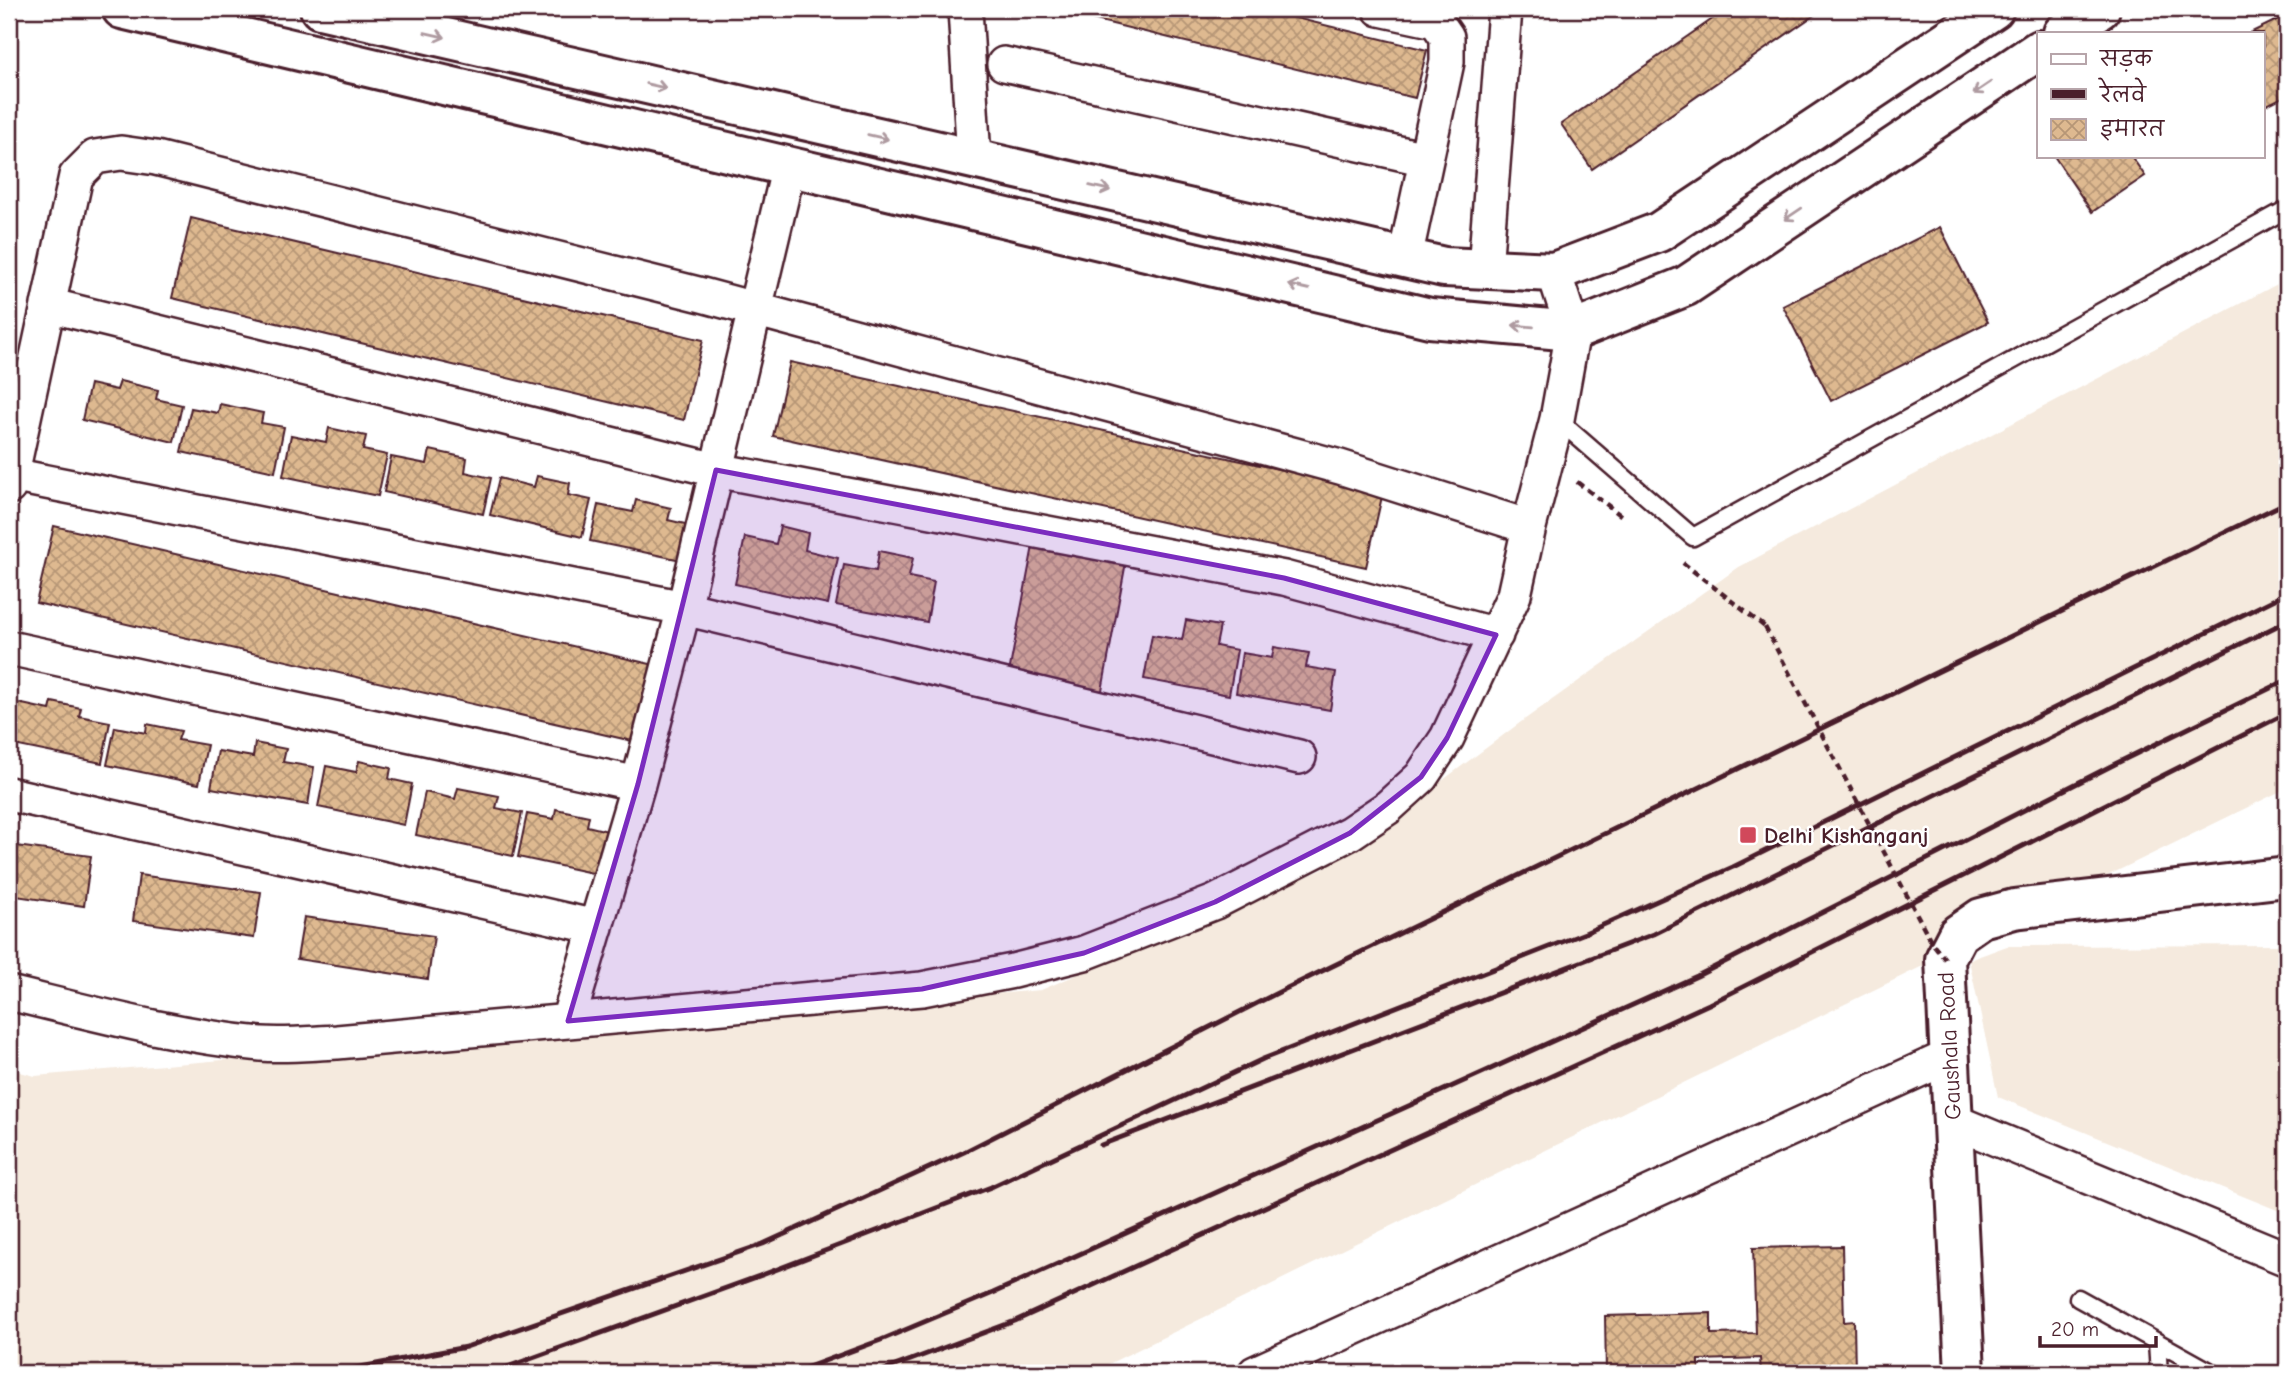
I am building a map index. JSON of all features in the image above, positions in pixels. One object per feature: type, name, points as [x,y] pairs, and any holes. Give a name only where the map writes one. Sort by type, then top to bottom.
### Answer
[{"type":"street","points":[[122,9],[1430,318],[1573,331],[1686,286],[2037,51]]},
{"type":"street","points":[[320,9],[1444,267],[1555,272],[1659,232],[1994,9]]},
{"type":"street","points":[[965,9],[974,159]]},
{"type":"street","points":[[1380,9],[1436,21],[1447,37],[1447,62],[1405,258]]},
{"type":"street","points":[[1485,269],[1505,9]]},
{"type":"street","points":[[2065,32],[2100,9]]},
{"type":"street","points":[[1004,64],[1426,159]]},
{"type":"street","points":[[1299,757],[684,608],[10,481],[76,176],[95,157],[121,153],[156,158],[756,309],[1340,467],[1529,527]]},
{"type":"street","points":[[568,1021],[638,784],[684,608],[789,166]]},
{"type":"street","points":[[9,993],[138,1024],[263,1044],[337,1042],[922,989],[1013,971],[1084,953],[1215,902],[1350,833],[1387,808],[1421,777],[1447,738],[1514,595],[1557,419],[1573,331],[1555,272]]},
{"type":"street","points":[[48,305],[716,470],[1284,578],[1496,635]]},
{"type":"street","points":[[9,649],[638,784]]},
{"type":"street","points":[[9,794],[596,927]]},
{"type":"street","name":"Gaushala Road","points":[[1965,1373],[1945,959],[1958,934],[1980,918],[2014,909],[2287,877]]},
{"type":"street","points":[[1255,1373],[1950,1056]]},
{"type":"street","points":[[1953,1121],[2287,1259]]},
{"type":"lane","points":[[1557,419],[1693,537],[2287,209]]},
{"type":"lane","points":[[2078,1298],[2213,1373]]},
{"type":"lane","points":[[2157,1342],[2158,1373]]},
{"type":"path","points":[[1765,627],[1931,941],[1945,959]]},
{"type":"highlighted area","points":[[716,470],[1284,578],[1496,635],[1447,738],[1421,777],[1350,833],[1215,902],[1084,953],[922,989],[568,1021],[638,784]]},
{"type":"shaded area","points":[[2287,279],[2287,788],[1090,1373],[9,1373],[9,1069],[35,1076],[1041,990],[1322,870],[1521,722],[1739,567]]},
{"type":"shaded area","points":[[2287,945],[2287,1214],[1998,1097],[1969,960],[2007,946]]},
{"type":"building","points":[[1051,9],[1259,9],[1427,50],[1415,98]]},
{"type":"building","points":[[1727,9],[1823,9],[1592,169],[1561,124]]},
{"type":"building","points":[[2287,15],[2287,95],[2264,106],[2264,32],[2252,32]]},
{"type":"building","points":[[2055,158],[2132,158],[2145,176],[2092,212]]},
{"type":"building","points":[[191,218],[703,340],[684,420],[172,298]]},
{"type":"building","points":[[1940,227],[1988,322],[1831,401],[1783,306]]},
{"type":"building","points":[[790,362],[1383,492],[1366,567],[773,436]]},
{"type":"building","points":[[120,381],[158,390],[156,399],[182,405],[174,442],[82,420],[90,384],[117,390]]},
{"type":"building","points":[[220,404],[263,413],[261,423],[284,427],[275,472],[181,452],[191,408],[218,413]]},
{"type":"building","points":[[329,428],[366,436],[363,450],[387,455],[378,496],[283,476],[291,435],[326,442]]},
{"type":"building","points":[[430,450],[467,458],[465,472],[491,478],[483,514],[384,492],[391,457],[427,464]]},
{"type":"building","points":[[537,476],[570,483],[568,495],[591,500],[582,537],[490,515],[499,478],[534,487]]},
{"type":"building","points":[[636,500],[671,508],[668,520],[698,527],[691,562],[590,541],[598,505],[633,512]]},
{"type":"building","points":[[54,526],[659,666],[641,743],[36,603]]},
{"type":"building","points":[[780,526],[808,533],[805,550],[838,558],[828,604],[735,584],[745,537],[776,544]]},
{"type":"building","points":[[1033,546],[1126,562],[1102,691],[1009,673]]},
{"type":"building","points":[[879,551],[913,558],[909,577],[934,582],[927,622],[836,605],[844,565],[876,571]]},
{"type":"building","points":[[1186,620],[1220,626],[1216,646],[1237,650],[1229,695],[1144,679],[1152,635],[1182,640]]},
{"type":"building","points":[[1274,647],[1309,653],[1306,667],[1336,672],[1330,710],[1236,693],[1242,653],[1272,658]]},
{"type":"building","points":[[13,702],[50,710],[52,702],[81,708],[79,716],[110,722],[102,763],[9,744]]},
{"type":"building","points":[[147,724],[181,731],[178,740],[207,745],[199,784],[107,765],[115,727],[146,733]]},
{"type":"building","points":[[255,743],[286,749],[283,762],[314,767],[308,805],[211,788],[218,751],[253,757]]},
{"type":"building","points":[[359,761],[391,768],[389,779],[412,784],[404,825],[318,807],[326,766],[356,772]]},
{"type":"building","points":[[458,788],[499,796],[496,808],[522,813],[513,856],[416,835],[425,792],[455,799]]},
{"type":"building","points":[[556,809],[589,816],[587,826],[620,834],[611,877],[518,857],[527,814],[554,819]]},
{"type":"building","points":[[9,845],[91,856],[84,906],[9,895]]},
{"type":"building","points":[[139,875],[261,892],[254,938],[133,921]]},
{"type":"building","points":[[304,917],[434,936],[428,979],[297,959]]},
{"type":"building","points":[[1842,1246],[1844,1322],[1854,1321],[1855,1373],[1761,1373],[1760,1358],[1699,1360],[1699,1373],[1606,1373],[1605,1316],[1711,1313],[1711,1334],[1756,1333],[1753,1248]]},
{"type":"railway","points":[[329,1373],[466,1347],[763,1244],[964,1152],[1283,990],[2287,502]]},
{"type":"railway","points":[[491,1373],[762,1275],[991,1187],[1263,1059],[1585,933],[1733,867],[2287,593]]},
{"type":"railway","points":[[1101,1145],[1654,934],[2287,621]]},
{"type":"railway","points":[[792,1373],[881,1340],[993,1293],[1697,976],[2287,680]]},
{"type":"railway","points":[[876,1373],[1015,1321],[1709,1004],[2287,713]]},
{"type":"place","name":"Delhi Kishanganj","points":[[1748,835]]}]
